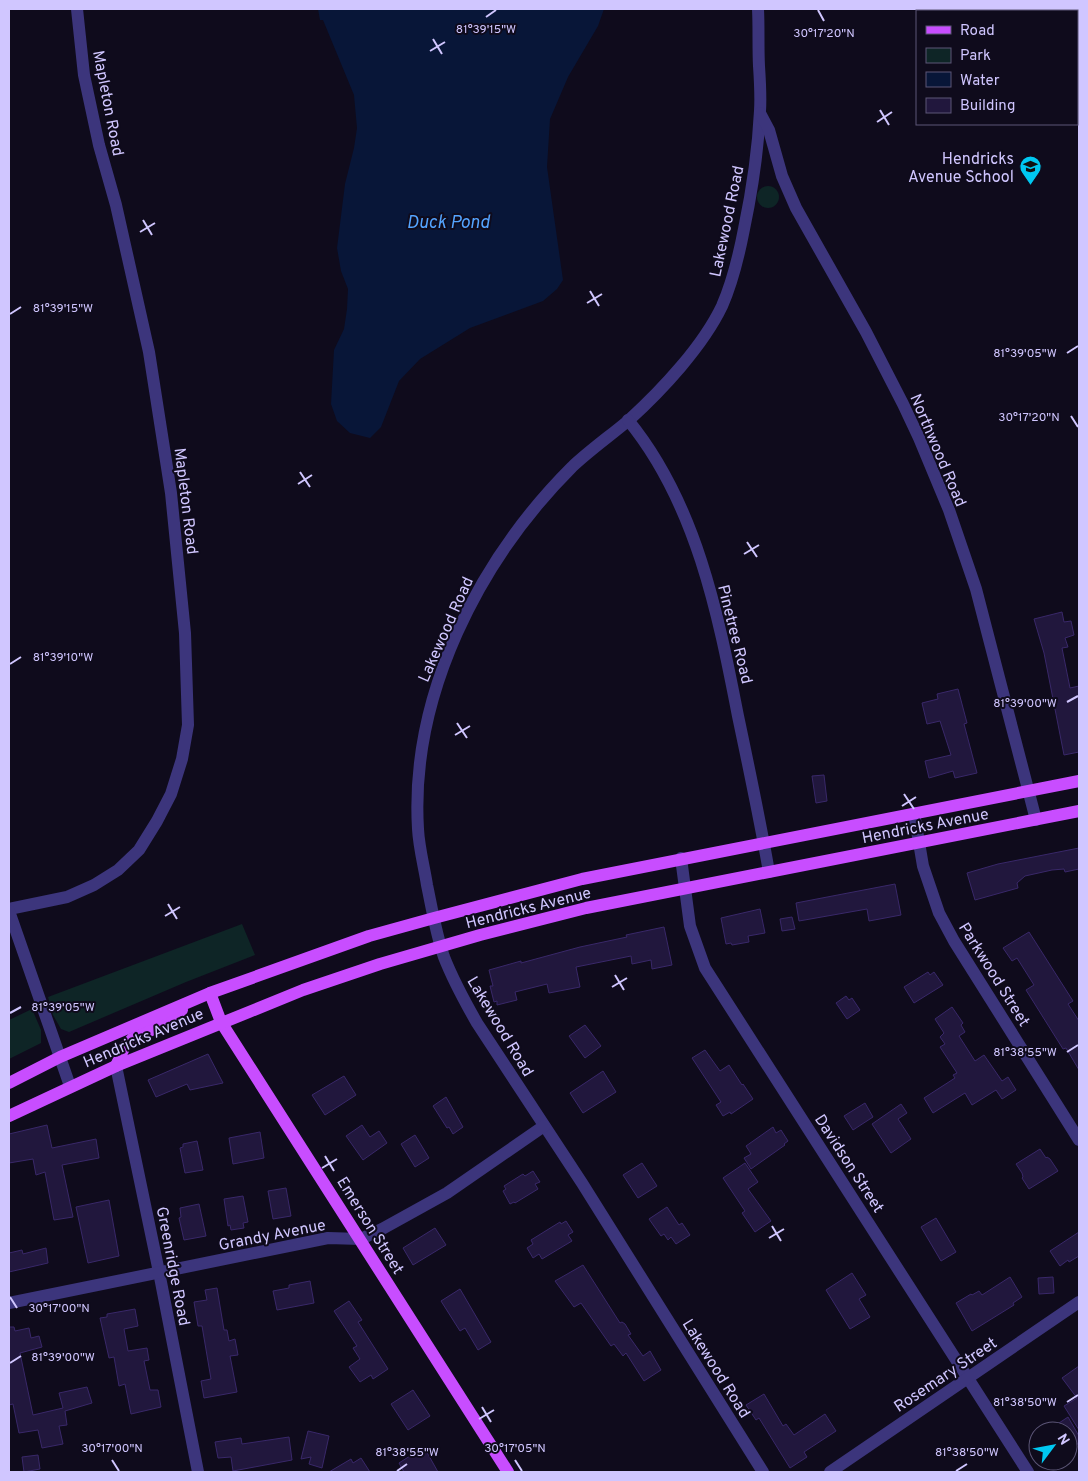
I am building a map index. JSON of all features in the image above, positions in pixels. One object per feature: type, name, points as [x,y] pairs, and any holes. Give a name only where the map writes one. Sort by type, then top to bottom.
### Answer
[{"type":"main road","name":"Hendricks Avenue","points":[[9,1083],[60,1056],[210,994],[369,936],[582,879],[1079,781]]},
{"type":"main road","name":"Hendricks Avenue","points":[[9,1116],[70,1086],[221,1022],[312,987],[380,964],[586,908],[1079,811]]},
{"type":"main road","name":"Emerson Street","points":[[210,994],[221,1022],[508,1472]]},
{"type":"main road","points":[[116,1066],[124,1048],[132,1039],[162,1025],[196,1000]]},
{"type":"street","name":"Mapleton Road","points":[[9,910],[66,897],[94,885],[118,870],[139,850],[158,821],[171,794],[182,759],[188,725],[185,633],[168,474],[149,352],[84,75],[77,9]]},
{"type":"street","name":"Lakewood Road","points":[[758,9],[760,113],[751,197],[731,282],[721,307],[696,348],[654,396],[628,420],[590,450],[572,468],[520,527],[486,578],[469,608],[446,659],[430,708],[419,770],[418,803],[419,837],[434,918],[441,947],[460,992],[473,1016],[587,1191],[763,1472]]},
{"type":"street","name":"Northwood Road","points":[[760,113],[768,130],[782,176],[796,208],[903,404],[948,510],[976,589],[1036,820]]},
{"type":"street","name":"Pinetree Road","points":[[628,420],[647,443],[660,466],[696,546],[713,601],[726,657],[769,872]]},
{"type":"street","name":"Parkwood Street","points":[[914,813],[923,866],[939,913],[954,941],[1079,1140]]},
{"type":"street","name":"Davidson Street","points":[[681,858],[690,926],[705,968],[1028,1472]]},
{"type":"street","points":[[9,910],[70,1086]]},
{"type":"street","name":"Greenridge Road","points":[[116,1066],[198,1472]]},
{"type":"street","name":"Grandy Avenue","points":[[9,1303],[328,1238],[361,1239],[382,1230],[447,1193],[544,1126]]},
{"type":"street","name":"Rosemary Street","points":[[830,1472],[1079,1302]]},
{"type":"green space","points":[[768,186],[776,189],[779,197],[776,205],[768,208],[760,205],[757,197],[760,189]]},
{"type":"green space","points":[[242,924],[255,955],[69,1032],[61,1029],[53,1015],[48,997]]},
{"type":"green space","points":[[32,1009],[41,1030],[41,1043],[9,1059],[9,1020]]},
{"type":"water","name":"Duck Pond","points":[[318,9],[604,9],[598,26],[568,77],[550,119],[547,167],[563,280],[557,289],[543,301],[470,328],[420,359],[399,381],[381,427],[370,438],[350,433],[337,421],[331,404],[334,350],[344,329],[348,289],[341,271],[337,248],[345,184],[357,128],[354,95],[323,20],[320,20]]},
{"type":"building","points":[[1062,612],[1064,622],[1071,621],[1074,635],[1065,638],[1068,647],[1062,648],[1070,688],[1079,686],[1079,752],[1064,755],[1044,653],[1034,619]]},
{"type":"building","points":[[958,689],[967,723],[964,724],[977,773],[955,778],[953,771],[929,778],[925,761],[951,755],[940,721],[927,724],[922,703],[938,699],[937,694]]},
{"type":"building","points":[[824,775],[827,801],[816,803],[812,776]]},
{"type":"building","points":[[1079,848],[1079,869],[1065,872],[1064,869],[1052,870],[1025,876],[1017,883],[1018,888],[975,900],[967,873],[998,864]]},
{"type":"building","points":[[895,884],[901,915],[869,921],[867,909],[799,921],[796,903]]},
{"type":"building","points":[[760,909],[765,933],[748,936],[749,942],[732,945],[731,943],[726,944],[721,918]]},
{"type":"building","points":[[792,917],[795,929],[782,931],[780,919]]},
{"type":"building","points":[[664,927],[672,965],[652,969],[651,960],[632,964],[631,956],[576,967],[580,987],[549,993],[547,984],[515,992],[517,1000],[497,1005],[497,1001],[494,1002],[489,970]]},
{"type":"building","points":[[1029,932],[1073,1001],[1068,1004],[1079,1021],[1079,1070],[1066,1048],[1063,1049],[1026,990],[1034,985],[1017,958],[1012,961],[1003,948]]},
{"type":"building","points":[[928,972],[930,975],[934,972],[943,985],[914,1003],[904,987]]},
{"type":"building","points":[[846,996],[849,1000],[852,998],[860,1010],[847,1019],[836,1003]]},
{"type":"building","points":[[952,1007],[963,1023],[961,1025],[965,1032],[959,1036],[975,1061],[984,1055],[1002,1081],[1008,1077],[1016,1090],[1002,1099],[996,1090],[972,1105],[965,1093],[933,1113],[924,1098],[955,1078],[953,1075],[957,1073],[940,1047],[945,1044],[940,1037],[944,1033],[935,1019]]},
{"type":"building","points":[[585,1025],[601,1046],[585,1058],[569,1036]]},
{"type":"building","points":[[705,1050],[720,1071],[729,1065],[753,1099],[731,1114],[730,1112],[723,1116],[716,1105],[721,1102],[692,1058]]},
{"type":"building","points":[[208,1054],[223,1083],[190,1090],[187,1084],[156,1097],[148,1080]]},
{"type":"building","points":[[603,1071],[616,1092],[583,1113],[570,1093]]},
{"type":"building","points":[[344,1076],[356,1095],[325,1115],[312,1095]]},
{"type":"building","points":[[446,1097],[463,1127],[453,1134],[433,1106]]},
{"type":"building","points":[[865,1103],[873,1117],[853,1130],[844,1116]]},
{"type":"building","points":[[901,1104],[907,1113],[898,1119],[911,1139],[891,1153],[872,1124]]},
{"type":"building","points":[[47,1125],[52,1148],[96,1139],[99,1158],[62,1165],[73,1217],[54,1220],[45,1172],[36,1175],[33,1159],[9,1163],[9,1134]]},
{"type":"building","points":[[362,1125],[370,1137],[379,1131],[387,1143],[363,1160],[346,1136]]},
{"type":"building","points":[[773,1127],[776,1133],[781,1130],[788,1141],[751,1169],[744,1158],[751,1154],[746,1146]]},
{"type":"building","points":[[260,1132],[264,1158],[233,1164],[229,1138]]},
{"type":"building","points":[[415,1135],[429,1158],[415,1167],[401,1144]]},
{"type":"building","points":[[197,1141],[203,1170],[185,1173],[180,1148],[183,1147],[183,1144]]},
{"type":"building","points":[[1040,1149],[1058,1171],[1029,1189],[1016,1164]]},
{"type":"building","points":[[642,1163],[657,1186],[638,1198],[623,1175]]},
{"type":"building","points":[[745,1163],[758,1182],[748,1189],[771,1221],[755,1232],[742,1213],[745,1211],[723,1178]]},
{"type":"building","points":[[533,1171],[540,1182],[535,1184],[538,1189],[510,1204],[503,1191],[506,1189],[504,1186],[523,1174],[525,1176]]},
{"type":"building","points":[[286,1188],[291,1216],[273,1219],[268,1191]]},
{"type":"building","points":[[243,1196],[248,1222],[243,1223],[244,1228],[231,1230],[230,1225],[228,1226],[224,1199]]},
{"type":"building","points":[[109,1200],[119,1256],[88,1263],[76,1207]]},
{"type":"building","points":[[199,1204],[206,1236],[184,1240],[179,1218],[181,1217],[180,1208]]},
{"type":"building","points":[[667,1207],[679,1225],[682,1223],[690,1235],[676,1244],[671,1237],[668,1240],[664,1234],[661,1236],[649,1219]]},
{"type":"building","points":[[936,1218],[956,1252],[941,1261],[921,1227]]},
{"type":"building","points":[[566,1221],[573,1232],[568,1235],[572,1241],[542,1259],[539,1254],[533,1258],[527,1248],[533,1244],[531,1240],[560,1222],[561,1224]]},
{"type":"building","points":[[435,1228],[446,1245],[413,1265],[403,1248]]},
{"type":"building","points":[[1079,1232],[1079,1256],[1069,1262],[1068,1260],[1060,1266],[1050,1251]]},
{"type":"building","points":[[46,1248],[48,1263],[9,1272],[9,1253],[22,1250],[23,1254]]},
{"type":"building","points":[[583,1265],[620,1323],[625,1324],[631,1334],[628,1335],[643,1356],[650,1351],[661,1370],[644,1381],[626,1353],[623,1356],[614,1344],[611,1346],[581,1303],[574,1307],[555,1281]]},
{"type":"building","points":[[852,1273],[866,1295],[859,1299],[870,1317],[850,1329],[826,1290]]},
{"type":"building","points":[[1010,1277],[1022,1297],[1013,1303],[1014,1305],[972,1331],[956,1303],[979,1291],[982,1295]]},
{"type":"building","points":[[1053,1277],[1054,1293],[1039,1294],[1038,1278]]},
{"type":"building","points":[[310,1281],[314,1303],[277,1310],[273,1291],[289,1288],[289,1285]]},
{"type":"building","points":[[217,1288],[224,1330],[227,1330],[229,1341],[235,1339],[238,1355],[230,1356],[237,1392],[204,1398],[201,1381],[211,1379],[202,1326],[198,1326],[194,1302],[207,1300],[205,1290]]},
{"type":"building","points":[[460,1289],[491,1342],[478,1350],[465,1328],[460,1331],[441,1301]]},
{"type":"building","points":[[349,1301],[362,1320],[358,1322],[388,1369],[373,1379],[371,1375],[360,1382],[349,1367],[360,1359],[353,1348],[357,1346],[334,1311]]},
{"type":"building","points":[[135,1309],[138,1326],[124,1329],[128,1351],[147,1348],[149,1360],[144,1361],[150,1390],[158,1390],[161,1407],[131,1414],[125,1384],[119,1386],[114,1357],[109,1358],[100,1318],[107,1317],[107,1314]]},
{"type":"building","points":[[9,1327],[14,1327],[15,1331],[29,1328],[31,1338],[39,1336],[42,1347],[20,1353],[33,1415],[63,1408],[59,1393],[87,1387],[92,1403],[65,1411],[67,1425],[59,1426],[63,1444],[42,1448],[38,1430],[19,1433],[13,1404],[9,1405]]},
{"type":"building","points":[[1079,1366],[1079,1430],[1078,1421],[1073,1421],[1064,1406],[1077,1398],[1062,1378]]},
{"type":"building","points":[[413,1390],[430,1416],[408,1430],[391,1404]]},
{"type":"building","points":[[764,1394],[783,1426],[786,1424],[794,1435],[825,1414],[836,1431],[804,1452],[807,1457],[790,1468],[759,1418],[756,1420],[746,1405]]},
{"type":"building","points":[[1068,1417],[1070,1421],[1062,1421]]},
{"type":"building","points":[[308,1431],[329,1436],[322,1468],[309,1464],[311,1457],[301,1459]]},
{"type":"building","points":[[289,1437],[292,1460],[233,1471],[231,1457],[218,1458],[215,1442],[241,1438],[242,1444]]},
{"type":"building","points":[[424,1447],[438,1472],[404,1472],[399,1463]]},
{"type":"building","points":[[38,1455],[40,1469],[24,1472],[22,1457]]},
{"type":"building","points":[[361,1458],[370,1472],[329,1472],[351,1459],[353,1463]]},
{"type":"place","name":"Hendricks Avenue School","points":[[1030,186]]}]
